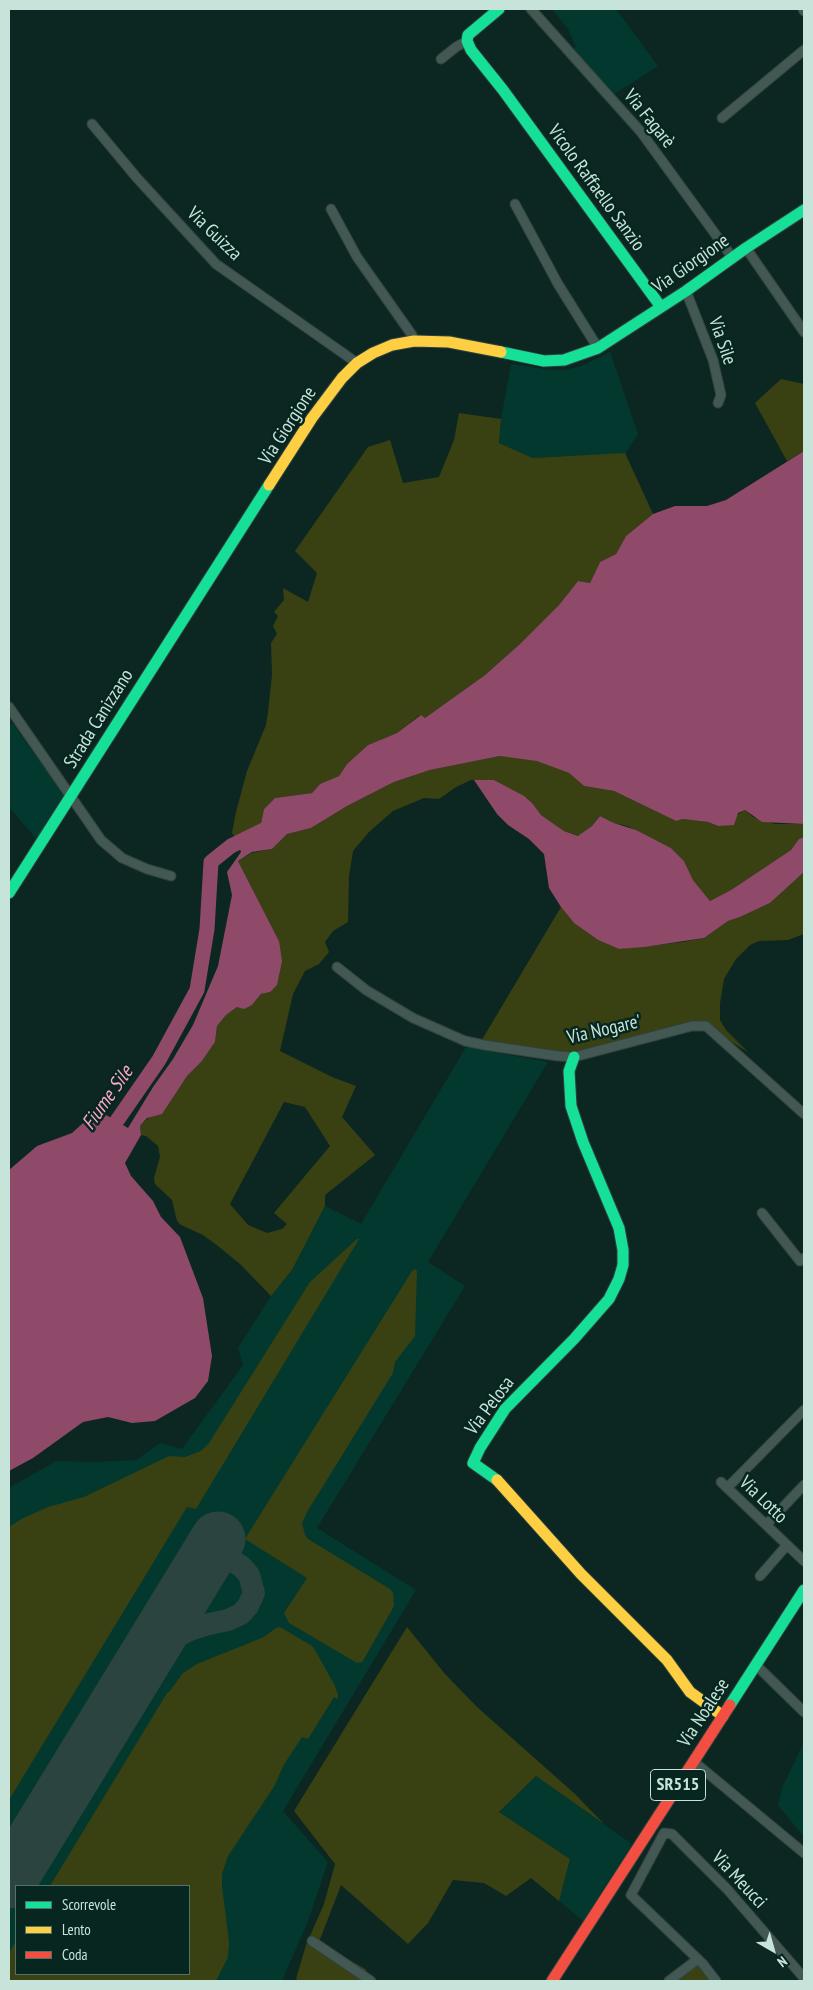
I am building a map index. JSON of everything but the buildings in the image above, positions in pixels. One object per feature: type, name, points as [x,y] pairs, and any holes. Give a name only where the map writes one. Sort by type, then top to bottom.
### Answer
[{"type":"street","points":[[442,59],[456,47],[467,42],[468,35],[499,9]]},
{"type":"street","name":"Via Fagarè","points":[[531,9],[642,132],[732,257]]},
{"type":"street","name":"Vicolo Raffaello Sanzio","points":[[467,42],[661,307]]},
{"type":"street","points":[[722,118],[804,50]]},
{"type":"street","name":"Via Guizza","points":[[92,124],[137,178],[216,264],[357,363]]},
{"type":"street","points":[[515,204],[558,284],[598,348]]},
{"type":"street","points":[[331,209],[357,256],[412,335],[414,341]]},
{"type":"street","name":"Via Giorgione","points":[[219,564],[317,412],[342,378],[357,363],[373,353],[392,345],[414,341],[449,342],[544,361],[564,360],[598,348],[686,291],[732,257],[804,210]]},
{"type":"street","points":[[746,248],[804,332]]},
{"type":"street","name":"Via Sile","points":[[686,291],[713,360],[721,395],[718,403]]},
{"type":"street","name":"Strada Canizzano","points":[[9,893],[219,564]]},
{"type":"street","points":[[9,707],[101,840],[122,858],[147,869],[171,876]]},
{"type":"street","name":"Via Nogare'","points":[[337,967],[366,990],[413,1018],[461,1039],[484,1045],[574,1057],[692,1026],[706,1026],[804,1112]]},
{"type":"street","name":"Via Pelosa","points":[[574,1057],[569,1071],[571,1106],[583,1142],[619,1228],[623,1250],[623,1265],[619,1279],[609,1299],[574,1339],[505,1409],[473,1463],[501,1483],[581,1574],[667,1660],[690,1692],[723,1716]]},
{"type":"street","points":[[762,1213],[800,1261],[804,1258]]},
{"type":"street","name":"Via Lotto","points":[[804,1410],[724,1485],[804,1561]]},
{"type":"street","points":[[766,1525],[804,1485]]},
{"type":"street","points":[[760,1576],[787,1545]]},
{"type":"street","name":"Via Noalese","points":[[557,1979],[653,1823],[804,1590]]},
{"type":"street","points":[[756,1665],[804,1712]]},
{"type":"street","points":[[693,1761],[804,1854]]},
{"type":"street","name":"Via Meucci","points":[[653,1823],[664,1833],[672,1834],[727,1889],[804,1978]]},
{"type":"street","points":[[664,1833],[631,1895],[698,1959],[716,1981]]},
{"type":"street","points":[[312,1941],[371,1981]]},
{"type":"street","points":[[670,1981],[698,1959]]},
{"type":"shaded area","points":[[552,9],[616,9],[658,66],[605,100],[564,54],[576,47],[568,29]]},
{"type":"shaded area","points":[[610,352],[638,434],[625,454],[533,458],[499,443],[501,419],[511,364],[551,370],[566,370],[584,365]]},
{"type":"shaded area","points":[[781,379],[804,384],[804,451],[787,461],[755,403]]},
{"type":"shaded area","points":[[459,413],[501,419],[499,443],[533,458],[625,453],[653,514],[626,536],[616,554],[600,562],[590,583],[578,581],[559,605],[520,644],[485,675],[425,718],[420,715],[397,733],[368,745],[347,764],[339,776],[320,784],[312,793],[275,798],[264,809],[259,833],[251,835],[245,833],[236,838],[232,833],[236,812],[247,771],[266,725],[272,675],[271,643],[277,634],[273,626],[278,616],[274,612],[284,600],[283,588],[308,602],[317,573],[295,551],[368,447],[390,440],[403,483],[439,477],[454,440]]},
{"type":"shaded area","points":[[804,451],[804,824],[762,822],[745,810],[738,813],[734,825],[718,826],[708,822],[683,819],[676,821],[614,791],[584,786],[569,773],[537,761],[500,756],[430,770],[394,782],[347,806],[311,828],[287,834],[272,849],[252,852],[238,861],[279,941],[282,961],[277,985],[270,992],[261,994],[252,1005],[244,1009],[237,1007],[226,1015],[217,1026],[215,1042],[202,1061],[187,1076],[162,1114],[147,1118],[140,1126],[141,1135],[125,1163],[131,1176],[153,1201],[161,1217],[180,1237],[203,1298],[212,1356],[208,1381],[195,1398],[155,1421],[132,1423],[108,1417],[83,1422],[33,1458],[9,1471],[9,1170],[37,1146],[72,1133],[92,1115],[101,1112],[128,1128],[193,1025],[218,966],[232,895],[227,872],[241,852],[236,838],[245,833],[251,835],[259,833],[264,809],[275,798],[312,793],[320,784],[339,776],[347,764],[368,745],[397,733],[421,715],[425,718],[485,675],[520,644],[559,605],[578,581],[590,583],[600,562],[616,554],[626,536],[653,514],[675,506],[707,506],[726,500]]},
{"type":"shaded area","points":[[12,723],[65,796],[39,842],[9,807],[9,726]]},
{"type":"shaded area","points":[[500,756],[537,760],[569,773],[584,786],[614,791],[676,821],[683,819],[708,822],[718,826],[745,810],[753,817],[775,824],[804,824],[804,837],[799,839],[791,850],[731,890],[710,901],[693,880],[684,861],[671,848],[627,826],[614,823],[600,816],[592,826],[579,836],[564,831],[541,815],[533,804],[494,780],[471,780],[456,787],[439,799],[424,798],[393,811],[369,832],[353,851],[349,876],[348,922],[333,931],[325,942],[329,952],[319,964],[305,971],[293,994],[280,1051],[332,1077],[356,1086],[342,1117],[375,1155],[325,1195],[325,1206],[292,1270],[271,1296],[240,1264],[218,1246],[203,1235],[181,1225],[177,1221],[172,1200],[155,1184],[154,1178],[160,1157],[158,1146],[146,1136],[141,1135],[140,1126],[175,1093],[187,1076],[202,1061],[215,1042],[217,1026],[226,1015],[237,1007],[252,1005],[261,994],[270,992],[279,941],[238,861],[252,853],[272,849],[287,834],[311,828],[347,806],[394,782],[430,770]],"holes":[[[284,1102],[305,1107],[330,1146],[274,1213],[287,1224],[282,1229],[267,1233],[248,1225],[230,1204]]]},
{"type":"shaded area","points":[[474,780],[494,780],[524,796],[541,815],[564,831],[578,836],[592,826],[600,816],[636,830],[671,848],[684,861],[693,880],[710,901],[731,890],[791,850],[799,839],[804,837],[804,872],[770,903],[728,921],[704,938],[619,949],[598,940],[574,923],[549,888],[544,854],[529,839],[508,825],[497,814]]},
{"type":"shaded area","points":[[804,872],[804,934],[788,940],[759,941],[750,945],[736,959],[724,979],[720,1003],[720,1020],[726,1030],[748,1052],[708,1027],[581,1056],[480,1043],[561,907],[574,923],[598,940],[619,949],[683,942],[704,938],[728,921],[770,903]]},
{"type":"shaded area","points":[[466,1047],[548,1062],[428,1262],[465,1286],[317,1528],[416,1590],[283,1811],[328,1862],[308,1921],[282,1981],[9,1981],[9,1488],[56,1461],[136,1460],[160,1443],[182,1449],[243,1365],[238,1348],[271,1296],[292,1270],[325,1206],[361,1224]]},
{"type":"shaded area","points":[[359,1239],[196,1509],[187,1507],[9,1800],[9,1527],[23,1518],[48,1507],[84,1497],[169,1456],[185,1457],[201,1451],[209,1443],[310,1282]]},
{"type":"shaded area","points":[[415,1269],[417,1271],[415,1336],[395,1362],[393,1373],[302,1523],[308,1539],[390,1589],[393,1593],[394,1606],[364,1659],[362,1662],[357,1663],[289,1623],[284,1613],[307,1578],[245,1539]]},
{"type":"shaded area","points":[[280,1627],[312,1646],[334,1684],[338,1699],[334,1697],[308,1739],[302,1737],[283,1766],[275,1785],[228,1856],[222,1874],[222,1886],[229,1942],[228,1957],[216,1981],[9,1981],[9,1953],[15,1943],[15,1975],[190,1975],[190,1885],[51,1885],[167,1693],[183,1673],[197,1664],[264,1637]]},
{"type":"shaded area","points":[[407,1627],[445,1674],[477,1707],[575,1794],[604,1824],[536,1776],[499,1812],[570,1859],[559,1901],[531,1878],[506,1896],[484,1883],[453,1880],[428,1923],[408,1944],[341,1885],[319,1942],[367,1970],[359,1981],[300,1981],[296,1979],[306,1945],[324,1904],[335,1864],[294,1811]]},
{"type":"shaded area","points":[[804,1742],[804,1837],[778,1805],[782,1788]]},
{"type":"shaded area","points":[[536,1776],[632,1844],[583,1921],[559,1901],[570,1859],[499,1812]]},
{"type":"shaded area","points":[[698,1962],[713,1981],[672,1981]]},
{"type":"waterway","name":"Fiume Sile","points":[[105,1138],[159,1060],[197,990],[207,929],[211,862],[231,846],[276,824]]},
{"type":"taxiway","points":[[136,1671],[165,1644],[187,1631],[228,1620],[241,1614],[248,1606],[254,1593],[249,1575],[242,1567],[230,1559],[208,1563],[198,1571]]},
{"type":"runway","points":[[9,1881],[218,1539]]},
{"type":"traffic: fast","points":[[499,9],[468,35],[467,41],[471,50],[503,90],[661,307]]},
{"type":"traffic: fast","points":[[501,352],[544,361],[564,360],[598,348],[686,291],[804,210]]},
{"type":"traffic: fast","points":[[9,893],[269,485]]},
{"type":"traffic: fast","points":[[497,1480],[473,1463],[480,1448],[505,1409],[574,1339],[609,1299],[619,1279],[623,1265],[623,1250],[619,1228],[583,1142],[571,1106],[569,1071],[574,1057]]},
{"type":"traffic: fast","points":[[730,1705],[804,1590]]},
{"type":"traffic: slow","points":[[269,485],[312,418],[342,378],[357,363],[373,353],[392,345],[414,341],[449,342],[501,352]]},
{"type":"traffic: slow","points":[[497,1480],[581,1574],[667,1660],[690,1692],[723,1716]]},
{"type":"traffic: jam","points":[[552,1981],[730,1705]]}]
